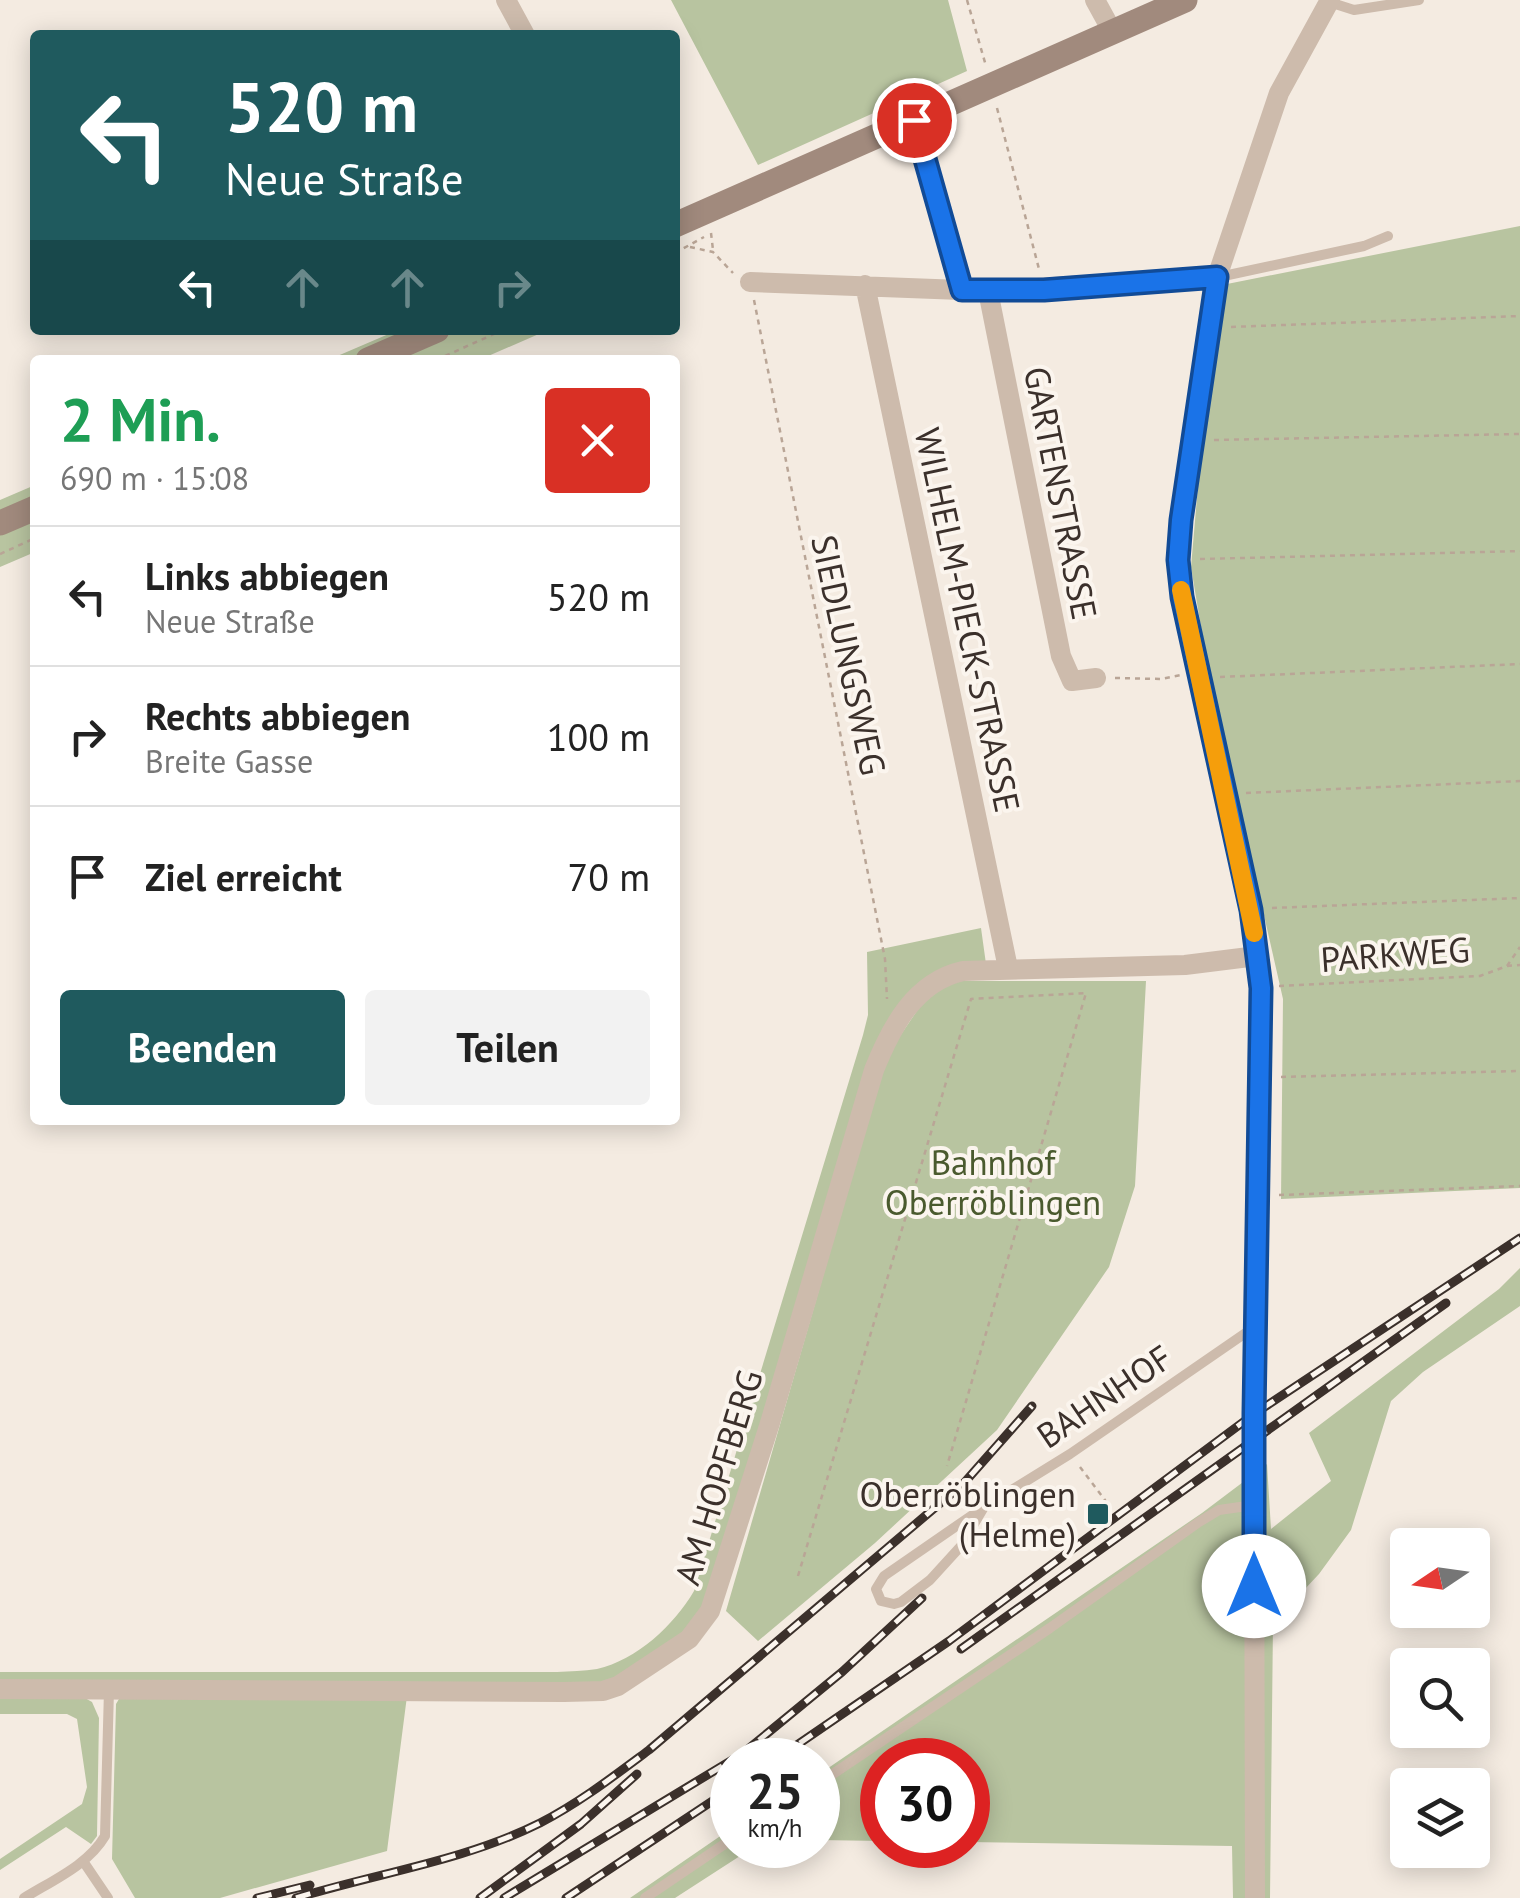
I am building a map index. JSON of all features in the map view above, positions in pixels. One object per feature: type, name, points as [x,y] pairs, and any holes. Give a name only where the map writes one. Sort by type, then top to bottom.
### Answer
[{"type":"main road","points":[[682,236],[914,120],[1185,0]]},
{"type":"main road","points":[[380,355],[426,335]]},
{"type":"main road","points":[[0,523],[30,510]]},
{"type":"street","points":[[506,0],[521,30]]},
{"type":"street","points":[[1095,0],[1112,31]]},
{"type":"street","points":[[1254,1898],[1254,1505],[1261,988],[1251,910],[1198,674],[1178,560],[1217,277],[1280,93],[1329,1]]},
{"type":"street","points":[[914,120],[962,290]]},
{"type":"street","points":[[750,282],[988,291],[1217,277]]},
{"type":"street","name":"WILHELM-PIECK-STRASSE","points":[[865,286],[1008,968]]},
{"type":"street","name":"GARTENSTRASSE","points":[[988,291],[1060,656],[1072,681],[1096,678]]},
{"type":"street","name":"AM HOPFBERG","points":[[0,1689],[603,1691],[618,1686],[689,1639],[710,1610],[770,1423],[874,1070],[886,1040],[909,1005],[932,982],[962,971],[1186,965],[1257,956]]},
{"type":"lane","points":[[1329,1],[1354,10],[1412,1]]},
{"type":"lane","points":[[1217,277],[1364,246],[1388,236]]},
{"type":"lane","name":"BAHNHOF","points":[[984,1508],[961,1546],[930,1580],[901,1602],[882,1601],[876,1589],[884,1576],[984,1508],[1070,1454],[1247,1332],[1256,1332]]},
{"type":"lane","points":[[840,1769],[1050,1628],[1198,1522],[1219,1510],[1254,1505]]},
{"type":"lane","points":[[24,1898],[83,1861],[105,1836],[109,1690]]},
{"type":"lane","points":[[645,1898],[710,1855]]},
{"type":"lane","points":[[83,1861],[108,1898]]},
{"type":"path","points":[[967,0],[985,65]]},
{"type":"path","points":[[998,112],[1044,290]]},
{"type":"path","points":[[711,230],[714,252]]},
{"type":"path","points":[[682,236],[714,252],[728,270],[750,282]]},
{"type":"path","name":"SIEDLUNGSWEG","points":[[750,282],[884,959],[886,1040]]},
{"type":"path","points":[[1209,328],[1520,316]]},
{"type":"path","points":[[447,355],[492,335]]},
{"type":"path","points":[[1192,441],[1520,434]]},
{"type":"path","points":[[0,554],[30,540]]},
{"type":"path","points":[[1197,570],[1197,559],[1520,551]]},
{"type":"path","points":[[1096,678],[1161,679],[1198,674],[1520,664]]},
{"type":"path","points":[[1225,794],[1520,781]]},
{"type":"path","points":[[1251,910],[1520,898]]},
{"type":"path","name":"PARKWEG","points":[[1279,976],[1280,986],[1480,976],[1507,966],[1520,946]]},
{"type":"path","points":[[1507,966],[1520,965]]},
{"type":"path","points":[[798,1576],[972,1000],[1086,993],[948,1466]]},
{"type":"path","points":[[1260,1078],[1520,1071]]},
{"type":"path","points":[[1258,1196],[1520,1186]]},
{"type":"path","points":[[1070,1454],[1104,1500],[1114,1526]]},
{"type":"green space","points":[[671,0],[948,0],[967,71],[758,165]]},
{"type":"green space","points":[[1520,226],[1520,1188],[1281,1199],[1283,999],[1208,669],[1191,567],[1202,440],[1227,284]]},
{"type":"green space","points":[[386,335],[536,335],[490,355],[340,355]]},
{"type":"green space","points":[[30,487],[30,554],[0,567],[0,500]]},
{"type":"green space","points":[[981,928],[986,964],[897,1013],[707,1604],[687,1633],[604,1685],[0,1683],[0,1672],[582,1671],[626,1658],[653,1639],[694,1591],[863,1035],[868,1015],[867,952]]},
{"type":"green space","name":"Bahnhof Oberröblingen","points":[[953,981],[1146,981],[1135,1186],[1109,1267],[997,1430],[875,1543],[758,1641],[726,1611],[887,1055],[927,996]]},
{"type":"green space","points":[[1520,1268],[1520,1306],[1423,1372],[1391,1401],[1351,1530],[1319,1574],[1273,1623],[1270,1898],[1233,1898],[1232,1846],[990,1842],[990,1738],[872,1738],[1202,1513],[1267,1464],[1271,1529],[1331,1481],[1309,1433],[1499,1289]]},
{"type":"green space","points":[[0,1695],[85,1698],[92,1702],[99,1718],[97,1836],[91,1844],[66,1827],[0,1870],[0,1859],[82,1804],[87,1787],[77,1719],[67,1714],[0,1714]]},
{"type":"green space","points":[[407,1696],[387,1851],[220,1898],[135,1898],[112,1859],[119,1699]]},
{"type":"green space","points":[[860,1746],[860,1841],[840,1840],[840,1760]]},
{"type":"green space","points":[[710,1843],[710,1868],[721,1868],[675,1898],[630,1898]]},
{"type":"railway","points":[[807,1738],[949,1641],[1254,1414],[1520,1238]]},
{"type":"railway","points":[[961,1649],[1446,1303]]},
{"type":"railway","points":[[296,1898],[481,1847],[540,1823],[582,1798],[649,1750],[964,1483],[1032,1406]]},
{"type":"railway","points":[[504,1898],[742,1754],[842,1672],[922,1598]]},
{"type":"railway","points":[[480,1898],[581,1824],[637,1774]]},
{"type":"railway","points":[[566,1898],[710,1803]]},
{"type":"railway","points":[[257,1898],[310,1885]]},
{"type":"slow traffic","points":[[1181,590],[1254,933]]},
{"type":"place","name":"Oberröblingen (Helme)","points":[[1098,1514]]},
{"type":"route","points":[[914,120],[962,290],[1044,290],[1217,277],[1178,560],[1182,597],[1251,910],[1261,988],[1254,1586]]}]
